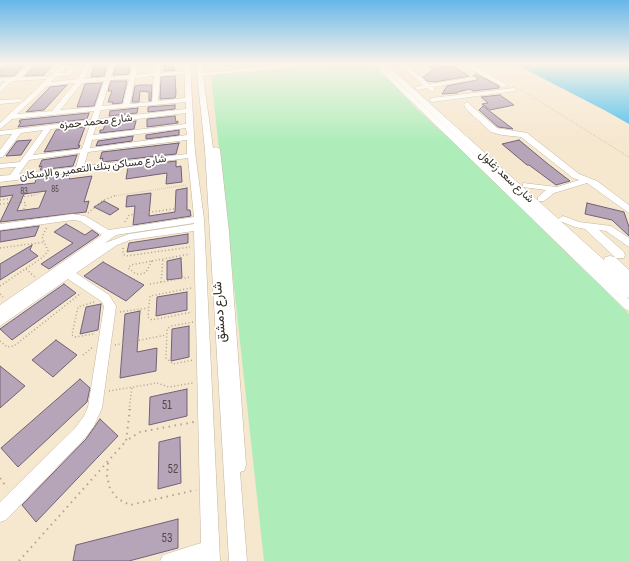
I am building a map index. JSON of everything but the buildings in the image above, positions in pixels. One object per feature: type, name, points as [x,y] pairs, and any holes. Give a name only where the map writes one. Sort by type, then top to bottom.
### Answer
[{"type":"main road","name":"شارع سعد زغلول","points":[[418,90],[457,127],[622,268],[629,278]]},
{"type":"main road","name":"شارع سعد زغلول","points":[[426,90],[434,97],[457,127],[502,178],[627,298]]},
{"type":"street","points":[[0,120],[34,90]]},
{"type":"street","points":[[1,131],[11,117],[39,90]]},
{"type":"street","points":[[54,112],[72,90]]},
{"type":"street","points":[[79,170],[104,90]]},
{"type":"street","points":[[126,106],[129,90]]},
{"type":"street","points":[[155,103],[156,90]]},
{"type":"street","name":"شارع دمشق","points":[[188,90],[190,132],[188,154],[195,184],[199,223],[210,555]]},
{"type":"street","points":[[11,117],[188,101],[193,90]]},
{"type":"street","points":[[209,90],[208,113],[219,232],[244,561]]},
{"type":"street","points":[[404,90],[502,178]]},
{"type":"street","points":[[434,97],[495,90]]},
{"type":"street","points":[[0,102],[20,101]]},
{"type":"street","name":"شارع محمد حمزه","points":[[1,131],[140,117],[188,101]]},
{"type":"street","points":[[467,104],[468,108],[494,130],[502,133],[517,133],[524,135],[576,176],[596,184],[629,210]]},
{"type":"street","name":"شارع دمشق","points":[[208,113],[209,150],[219,232],[238,561]]},
{"type":"street","points":[[137,144],[140,117]]},
{"type":"street","points":[[13,177],[49,127]]},
{"type":"street","points":[[0,155],[19,130]]},
{"type":"street","points":[[89,138],[138,133],[190,132]]},
{"type":"street","points":[[0,166],[85,150],[137,144],[190,132]]},
{"type":"street","name":"شارع مساكن بنك التعمير و الإسكان","points":[[0,179],[79,170],[209,150]]},
{"type":"street","points":[[541,199],[547,193],[588,180]]},
{"type":"street","points":[[526,185],[544,188],[561,188]]},
{"type":"street","points":[[0,227],[51,220],[82,218],[109,234],[124,234],[199,223]]},
{"type":"street","points":[[563,219],[578,225],[611,229],[629,243]]},
{"type":"street","points":[[589,227],[625,254]]},
{"type":"street","points":[[0,321],[109,234]]},
{"type":"street","points":[[0,311],[42,281],[64,271],[124,234]]},
{"type":"street","points":[[622,268],[613,259],[625,254]]},
{"type":"street","points":[[0,514],[80,433],[89,421],[95,408],[107,332],[108,306],[89,287],[64,271]]},
{"type":"street","points":[[169,561],[210,555]]},
{"type":"path","points":[[518,90],[629,157]]},
{"type":"path","points":[[0,200],[34,196],[40,193],[47,173]]},
{"type":"path","points":[[82,218],[96,205],[113,196],[195,184]]},
{"type":"path","points":[[22,202],[25,197]]},
{"type":"path","points":[[0,204],[22,202]]},
{"type":"path","points":[[17,225],[26,204],[22,202]]},
{"type":"path","points":[[198,206],[129,216],[126,218],[123,252],[126,256],[199,249]]},
{"type":"path","points":[[0,286],[43,257],[48,251],[43,235],[51,220]]},
{"type":"path","points":[[0,248],[45,242]]},
{"type":"path","points":[[152,261],[146,272],[142,274],[136,274],[128,268],[130,265],[152,261],[163,259],[199,249]]},
{"type":"path","points":[[161,282],[163,259]]},
{"type":"path","points":[[25,269],[42,281]]},
{"type":"path","points":[[150,284],[161,282],[201,281]]},
{"type":"path","points":[[201,281],[152,295],[149,298],[148,318],[152,320],[202,315]]},
{"type":"path","points":[[0,341],[9,347],[16,344],[89,287]]},
{"type":"path","points":[[107,332],[75,337],[72,335],[79,307],[108,306],[148,308]]},
{"type":"path","points":[[202,315],[167,328],[166,358],[173,364],[204,358]]},
{"type":"path","points":[[105,347],[166,335]]},
{"type":"path","points":[[97,394],[157,383],[164,386],[174,386],[205,381]]},
{"type":"path","points":[[126,441],[132,388]]},
{"type":"path","points":[[18,561],[126,441],[140,432],[206,420]]},
{"type":"path","points":[[108,461],[107,476],[110,489],[118,499],[130,505],[208,487]]},
{"type":"green space","points":[[213,90],[399,90],[629,314],[629,561],[264,561]]},
{"type":"water","points":[[566,90],[629,90],[629,124]]}]
